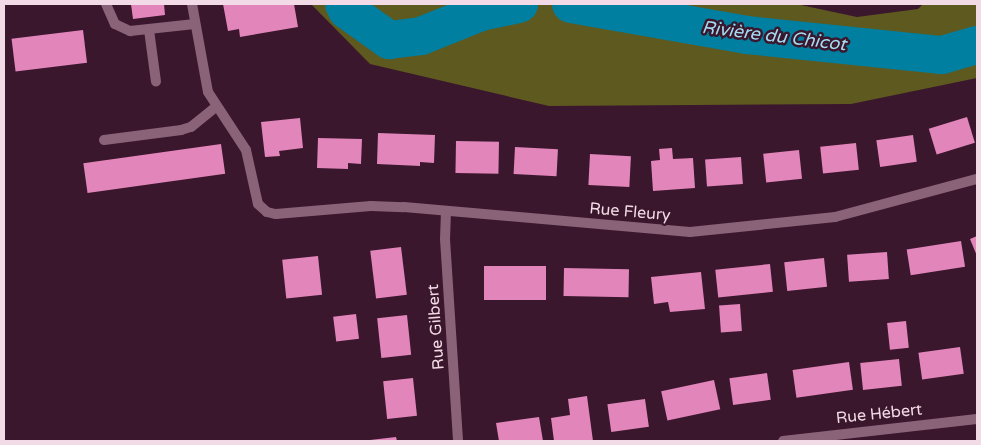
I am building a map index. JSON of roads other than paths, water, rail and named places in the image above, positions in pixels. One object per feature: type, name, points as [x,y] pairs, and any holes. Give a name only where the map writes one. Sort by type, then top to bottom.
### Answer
[{"type":"street","points":[[106,4],[110,17],[122,29],[149,30],[195,24]]},
{"type":"street","points":[[104,140],[181,130],[191,127],[216,107],[205,80],[192,4]]},
{"type":"street","points":[[149,30],[156,82]]},
{"type":"street","name":"Rue Fleury","points":[[216,107],[246,150],[258,204],[267,212],[276,214],[371,206],[690,232],[835,218],[977,179]]},
{"type":"street","name":"Rue Gilbert","points":[[446,211],[444,239],[458,441]]},
{"type":"street","name":"Rue Hébert","points":[[784,441],[977,419]]},
{"type":"waterway","name":"Rivière du Chicot","points":[[344,4],[347,10],[389,40],[421,36],[481,12],[519,4]]},
{"type":"waterway","name":"Rivière du Chicot","points":[[571,4],[747,35],[942,55],[977,45]]}]
